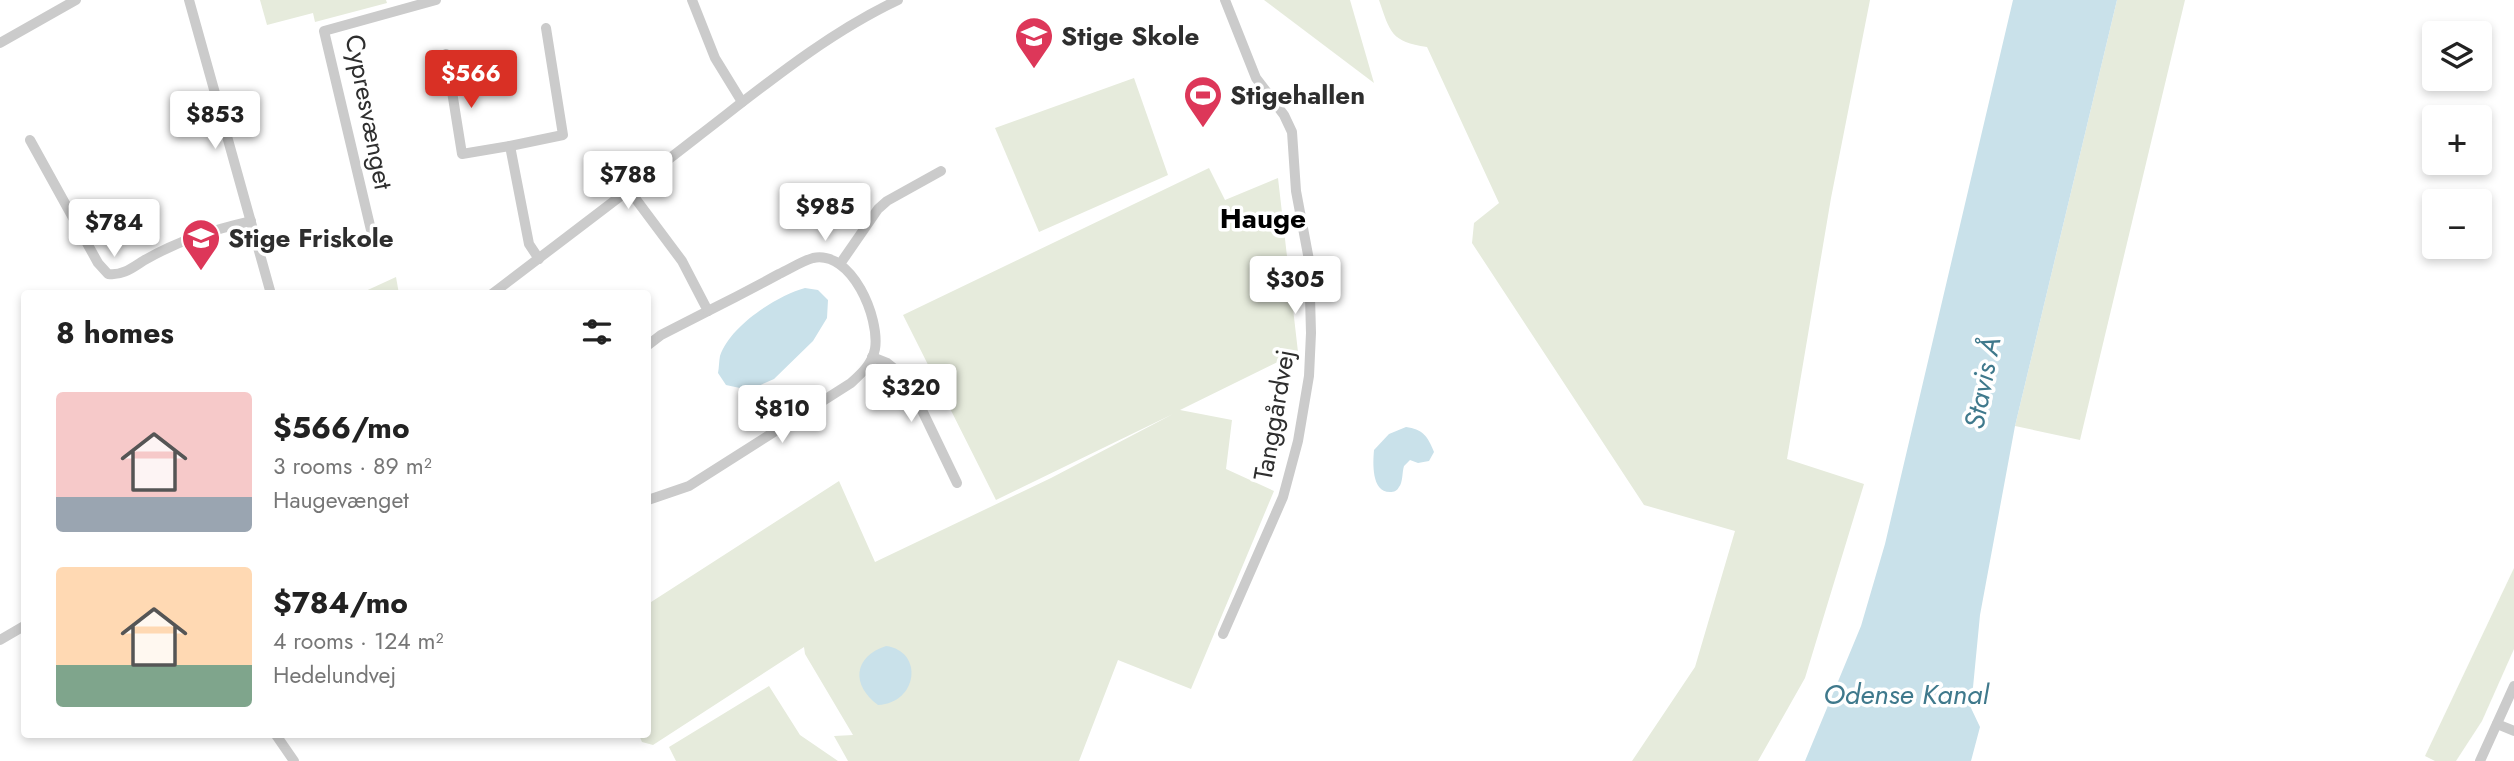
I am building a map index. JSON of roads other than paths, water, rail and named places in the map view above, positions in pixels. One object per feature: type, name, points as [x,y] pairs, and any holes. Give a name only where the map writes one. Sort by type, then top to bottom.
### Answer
[{"type":"street","points":[[0,43],[76,0]]},
{"type":"street","points":[[189,0],[270,290]]},
{"type":"street","name":"Cypresvænget","points":[[370,230],[324,31],[436,0]]},
{"type":"street","points":[[692,0],[715,58],[743,102]]},
{"type":"street","points":[[497,290],[743,102],[850,25],[898,0]]},
{"type":"street","name":"Tanggårdvej","points":[[1223,635],[1283,497],[1298,441],[1309,376],[1311,332],[1309,260],[1296,191],[1292,132],[1284,115],[1256,78],[1225,0]]},
{"type":"street","points":[[446,54],[462,154],[563,135],[546,28]]},
{"type":"street","points":[[30,140],[98,263],[108,274],[124,273],[167,247],[208,231],[251,220]]},
{"type":"street","points":[[510,146],[529,244],[539,259]]},
{"type":"street","points":[[840,264],[884,204],[896,194],[941,171]]},
{"type":"street","points":[[629,190],[682,261],[708,311]]},
{"type":"street","points":[[651,343],[813,258],[834,260],[840,264],[853,279],[873,320],[874,353],[864,372],[828,398],[689,486],[651,499]]},
{"type":"street","points":[[874,353],[907,379],[957,482]]},
{"type":"street","points":[[0,639],[21,628]]},
{"type":"street","points":[[2480,761],[2514,686]]},
{"type":"street","points":[[2497,724],[2514,731]]},
{"type":"street","points":[[278,738],[294,761]]},
{"type":"water","name":"Odense Kanal","points":[[2013,0],[2117,0],[2015,426],[1980,615],[1971,708],[1980,727],[1971,761],[1805,761],[1861,626],[1885,544]]},
{"type":"water","points":[[805,288],[818,290],[828,300],[827,318],[813,341],[774,379],[749,390],[726,385],[718,373],[720,358],[733,334],[768,305]]},
{"type":"water","points":[[1406,427],[1424,434],[1434,452],[1429,461],[1418,463],[1410,460],[1404,466],[1397,489],[1384,491],[1374,476],[1374,450],[1389,434]]},
{"type":"water","points":[[886,646],[898,650],[906,657],[911,666],[911,677],[901,696],[878,705],[863,689],[860,672],[867,657]]},
{"type":"place","name":"Stige Skole","points":[[1034,70]]},
{"type":"place","name":"Stigehallen","points":[[1203,129]]},
{"type":"place","name":"Stige Friskole","points":[[201,272]]},
{"type":"district","name":"Hauge","points":[[1263,218]]},
{"type":"water label","name":"Stavis Å","points":[[1982,383]]}]
